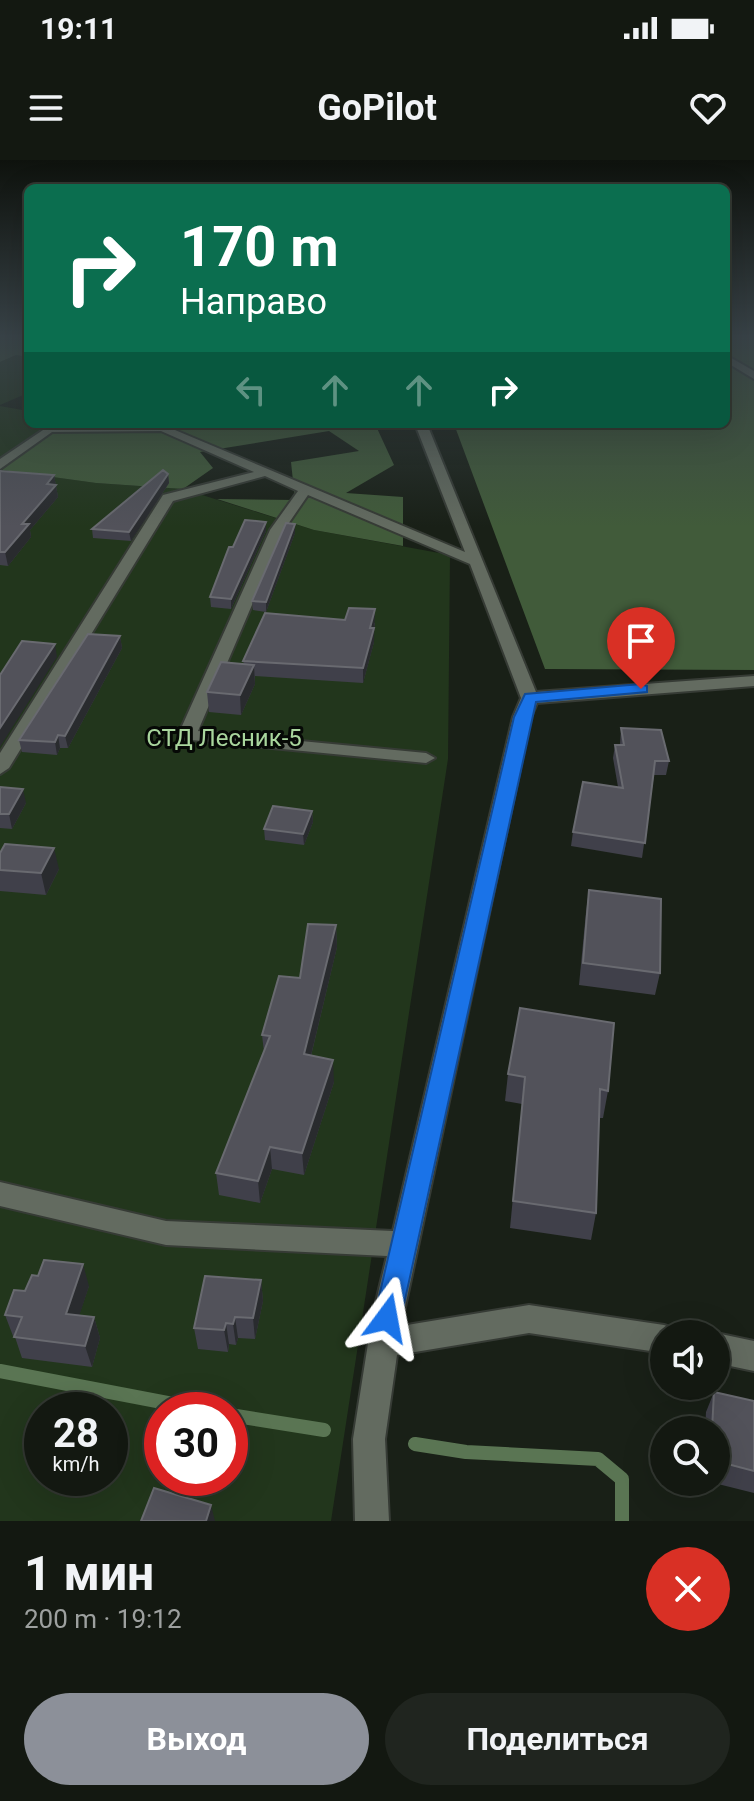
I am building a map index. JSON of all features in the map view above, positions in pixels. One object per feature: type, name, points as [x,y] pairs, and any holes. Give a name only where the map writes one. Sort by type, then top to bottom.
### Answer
[{"type":"street","points":[[0,465],[49,429],[163,428],[476,562]]},
{"type":"street","points":[[372,1521],[369,1439],[383,1343],[522,717],[530,698],[423,428]]},
{"type":"street","points":[[0,768],[168,498],[267,472]]},
{"type":"street","points":[[306,489],[277,530],[187,735],[426,758]]},
{"type":"street","points":[[530,698],[754,681]]},
{"type":"street","points":[[0,1194],[166,1233],[404,1244]]},
{"type":"street","points":[[383,1343],[529,1319],[650,1337]]},
{"type":"street","points":[[730,1351],[754,1356]]},
{"type":"green space","points":[[730,401],[754,401],[754,670],[545,669],[455,428],[730,428]]},
{"type":"green space","name":"СТД Лесник-5","points":[[0,406],[24,410],[24,428],[51,428],[4,470],[96,483],[183,489],[314,530],[450,555],[448,759],[331,1521],[0,1521]]},
{"type":"green space","points":[[50,428],[377,428],[394,465],[346,493],[403,497],[403,546],[314,530],[217,499],[295,500],[291,462],[359,451],[329,431],[200,452],[213,468],[183,489],[96,483],[2,470]]},
{"type":"building","points":[[163,470],[168,474],[129,532],[92,529]]},
{"type":"building","points":[[0,471],[54,475],[47,484],[56,485],[22,524],[29,524],[5,552],[0,552]]},
{"type":"building","points":[[245,520],[266,522],[231,599],[210,597],[229,547],[233,547]]},
{"type":"building","points":[[286,523],[295,524],[266,602],[252,601]]},
{"type":"building","points":[[349,608],[375,609],[370,628],[374,628],[363,668],[243,661],[265,613],[345,620]]},
{"type":"building","points":[[88,634],[120,636],[65,736],[58,735],[55,742],[19,740]]},
{"type":"building","points":[[22,641],[55,644],[0,728],[0,675]]},
{"type":"building","points":[[221,662],[254,665],[240,695],[207,692]]},
{"type":"building","points":[[621,728],[661,730],[669,761],[655,761],[645,843],[573,832],[583,782],[623,788],[615,745],[624,745]]},
{"type":"building","points":[[0,787],[23,789],[9,814],[0,814]]},
{"type":"building","points":[[273,806],[312,811],[303,834],[264,829]]},
{"type":"building","points":[[5,844],[54,848],[41,873],[0,870],[0,853]]},
{"type":"building","points":[[589,890],[661,899],[660,973],[583,963]]},
{"type":"building","points":[[308,924],[336,925],[304,1054],[333,1060],[302,1153],[270,1147],[258,1181],[216,1173],[270,1036],[262,1035],[279,976],[300,978]]},
{"type":"building","points":[[520,1008],[614,1023],[608,1091],[600,1089],[596,1213],[513,1201],[525,1077],[508,1074]]},
{"type":"building","points":[[44,1260],[83,1264],[66,1314],[94,1317],[85,1346],[14,1337],[22,1317],[5,1315],[14,1290],[25,1291],[32,1275],[38,1276]]},
{"type":"building","points":[[205,1276],[261,1280],[253,1318],[235,1317],[233,1324],[226,1323],[224,1330],[194,1328]]},
{"type":"building","points":[[730,1396],[754,1401],[754,1471],[730,1465],[730,1416],[713,1416],[714,1400],[730,1400]]},
{"type":"building","points":[[151,1496],[181,1496],[211,1505],[206,1521],[141,1521]]},
{"type":"waterway","points":[[0,1371],[144,1399]]},
{"type":"waterway","points":[[248,1418],[324,1430]]},
{"type":"waterway","points":[[415,1444],[466,1452],[598,1459],[622,1479],[622,1521]]},
{"type":"route","points":[[387,1318],[522,717],[530,698],[641,689]]}]
